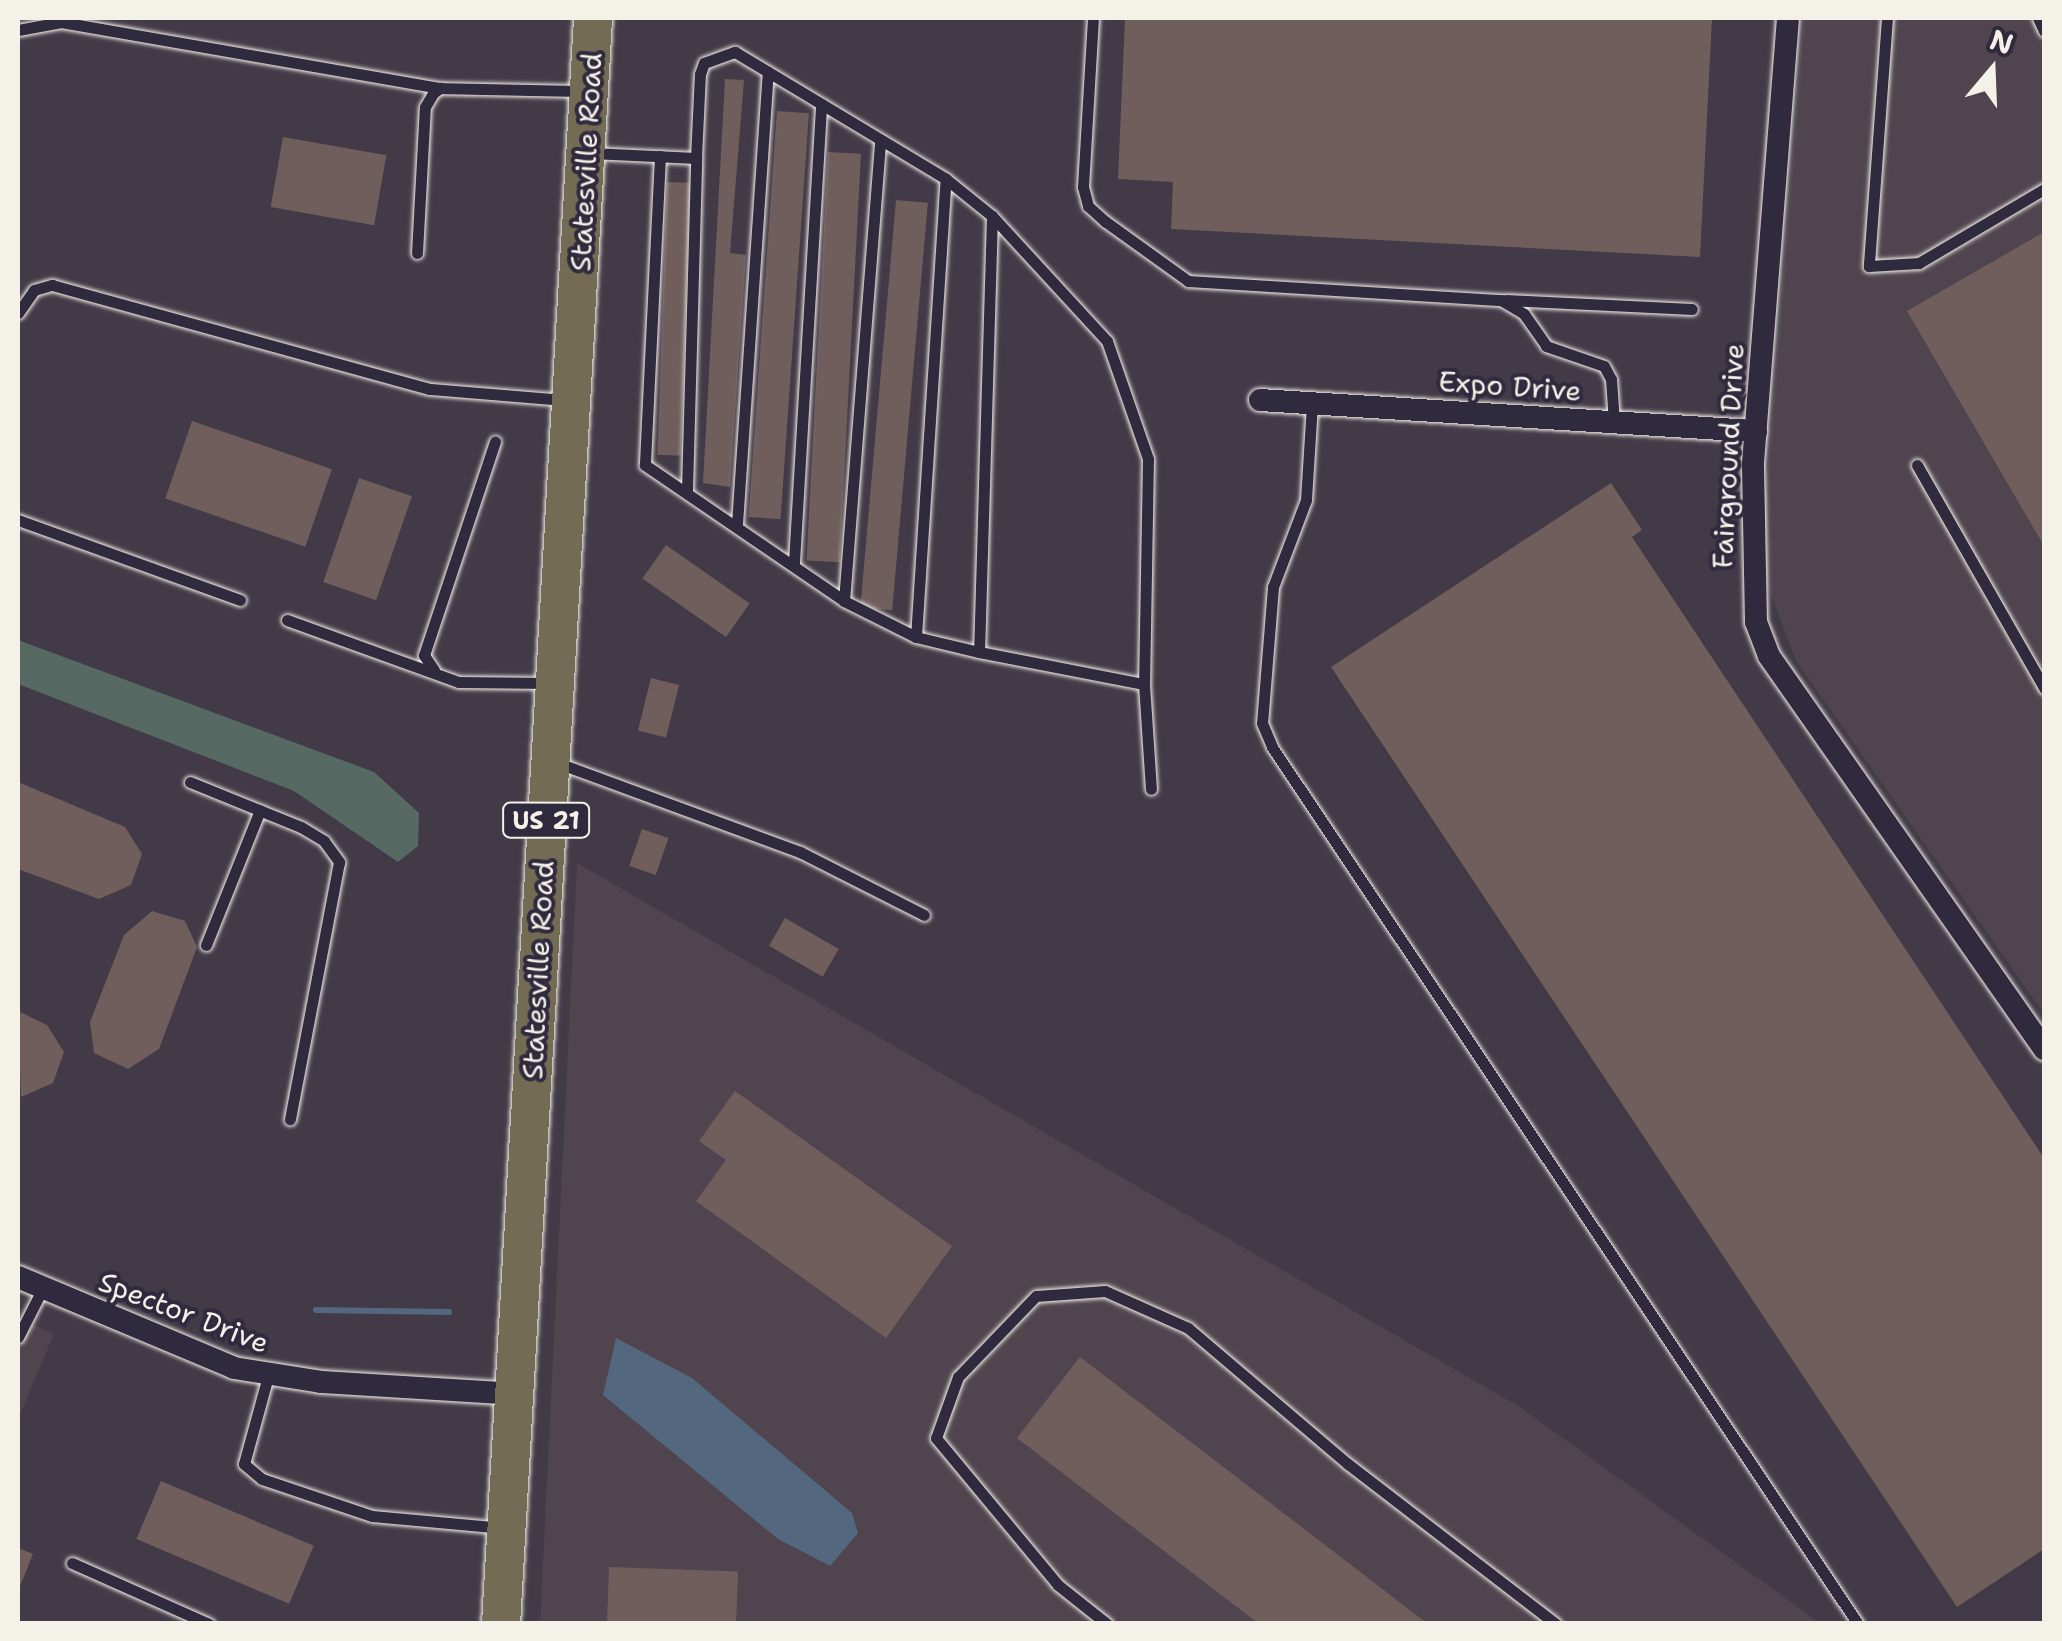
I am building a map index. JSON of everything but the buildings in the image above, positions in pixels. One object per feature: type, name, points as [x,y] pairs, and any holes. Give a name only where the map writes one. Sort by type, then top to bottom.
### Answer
[{"type":"main road","name":"Statesville Road","points":[[502,1624],[593,18]]},
{"type":"street","name":"Fairground Drive","points":[[1788,18],[1756,432],[1750,580],[1770,656],[2044,1049]]},
{"type":"street","name":"Expo Drive","points":[[1260,400],[1756,432]]},
{"type":"street","name":"Spector Drive","points":[[18,1277],[184,1350],[268,1376],[515,1394]]},
{"type":"lane","points":[[1094,18],[1084,195],[1106,222],[1178,278],[1692,309]]},
{"type":"lane","points":[[1888,18],[1869,266],[1919,263],[2044,189]]},
{"type":"lane","points":[[2038,18],[2044,30]]},
{"type":"lane","points":[[18,30],[60,20],[440,88],[590,91]]},
{"type":"lane","points":[[687,490],[696,158],[704,63],[735,52],[946,180],[992,216],[1108,341],[1148,459],[1144,684],[1151,789]]},
{"type":"lane","points":[[737,524],[768,72]]},
{"type":"lane","points":[[417,253],[425,107],[440,88]]},
{"type":"lane","points":[[794,562],[821,104]]},
{"type":"lane","points":[[844,600],[880,142]]},
{"type":"lane","points":[[586,153],[696,158]]},
{"type":"lane","points":[[660,156],[645,465],[794,562],[844,600],[916,637],[1144,684]]},
{"type":"lane","points":[[916,637],[946,180]]},
{"type":"lane","points":[[979,652],[992,216]]},
{"type":"lane","points":[[18,313],[34,290],[52,285],[430,389],[574,400]]},
{"type":"lane","points":[[1501,300],[1524,314],[1546,346],[1604,366],[1611,379],[1614,422]]},
{"type":"lane","points":[[1312,404],[1306,500],[1273,587],[1262,723],[1267,735],[1858,1624]]},
{"type":"lane","points":[[434,670],[424,655],[495,442]]},
{"type":"lane","points":[[1917,465],[2044,688]]},
{"type":"lane","points":[[18,520],[240,600]]},
{"type":"lane","points":[[287,620],[434,670],[458,682],[554,683]]},
{"type":"lane","points":[[550,761],[800,852],[924,914]]},
{"type":"lane","points":[[190,782],[324,841],[339,862],[290,1119]]},
{"type":"lane","points":[[206,945],[260,810]]},
{"type":"lane","points":[[18,1337],[43,1288]]},
{"type":"lane","points":[[1107,1624],[1058,1585],[936,1438],[958,1377],[1036,1296],[1105,1292],[1188,1328],[1348,1464],[1556,1624]]},
{"type":"lane","points":[[268,1376],[244,1464],[262,1479],[372,1516],[508,1528]]},
{"type":"lane","points":[[72,1563],[209,1624]]},
{"type":"shaded area","points":[[1803,18],[2044,18],[2044,1014],[1796,661],[1767,584],[1764,517]]},
{"type":"shaded area","points":[[577,863],[1520,1407],[1820,1623],[540,1624]]},
{"type":"shaded area","points":[[18,1317],[54,1334],[18,1419]]},
{"type":"green space","points":[[18,640],[374,772],[419,813],[418,846],[398,862],[294,791],[18,684]]},
{"type":"water","points":[[616,1338],[692,1378],[852,1513],[858,1533],[830,1566],[778,1539],[603,1395]]},
{"type":"waterway","points":[[316,1310],[449,1312]]}]
